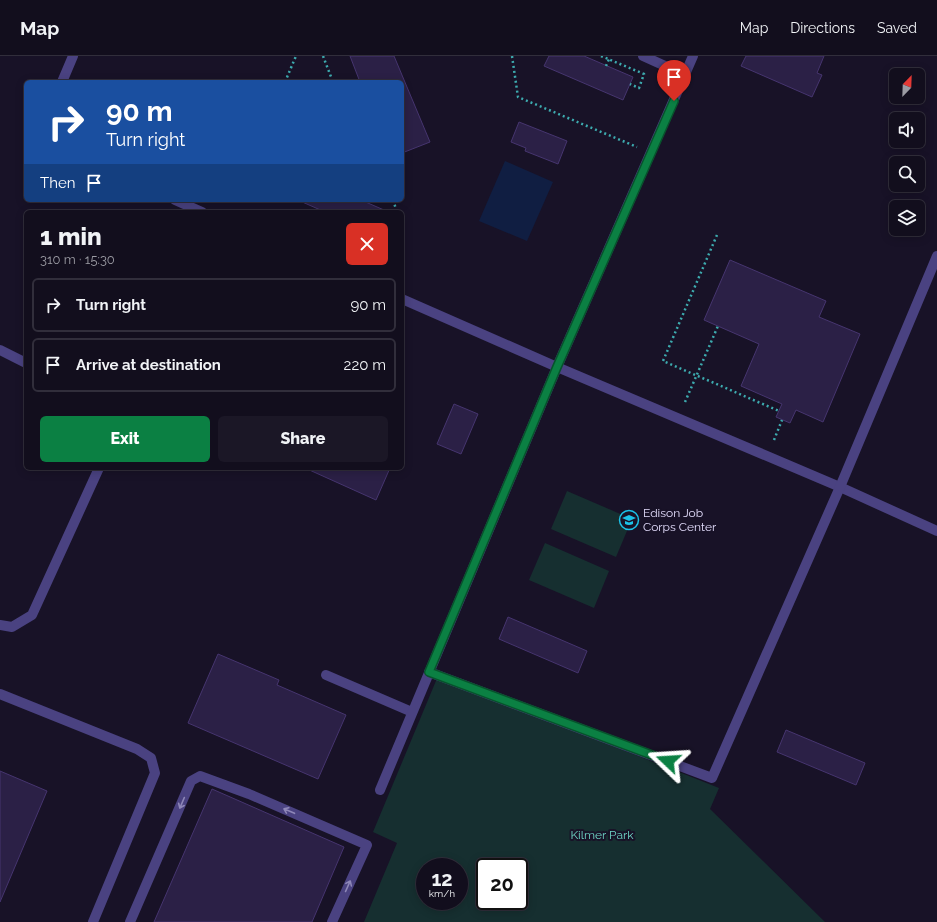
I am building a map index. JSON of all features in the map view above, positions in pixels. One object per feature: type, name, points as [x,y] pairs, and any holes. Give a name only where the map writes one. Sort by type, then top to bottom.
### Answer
[{"type":"lane","points":[[63,80],[72,56]]},
{"type":"lane","points":[[643,56],[685,75]]},
{"type":"lane","points":[[380,790],[557,367],[693,56]]},
{"type":"lane","points":[[180,202],[198,210]]},
{"type":"lane","points":[[429,672],[712,778],[840,487],[937,256]]},
{"type":"lane","points":[[404,300],[557,367],[840,487],[937,531]]},
{"type":"lane","points":[[0,350],[24,362]]},
{"type":"lane","points":[[0,625],[12,626],[32,615],[98,470]]},
{"type":"lane","points":[[326,675],[412,712]]},
{"type":"lane","points":[[0,694],[137,749],[151,758],[154,773],[93,922]]},
{"type":"lane","points":[[130,922],[191,781],[200,776],[249,794],[366,845],[332,922]]},
{"type":"path","points":[[286,80],[296,56]]},
{"type":"path","points":[[323,56],[332,80]]},
{"type":"path","points":[[512,56],[518,97],[651,153]]},
{"type":"path","points":[[601,56],[644,74],[639,88],[630,84]]},
{"type":"path","points":[[606,66],[609,59]]},
{"type":"path","points":[[717,235],[663,361],[779,411]]},
{"type":"path","points":[[685,402],[718,326]]},
{"type":"path","points":[[774,440],[782,420]]},
{"type":"green space","points":[[567,491],[632,519],[616,557],[551,529]]},
{"type":"green space","points":[[545,543],[609,571],[594,608],[529,580]]},
{"type":"green space","name":"Kilmer Park","points":[[438,676],[719,788],[710,809],[825,922],[364,922],[397,843],[373,832]]},
{"type":"water","points":[[505,161],[553,182],[527,241],[479,221]]},
{"type":"building","points":[[350,56],[394,56],[430,142],[404,152],[404,80],[359,80]]},
{"type":"building","points":[[549,56],[584,56],[633,77],[623,100],[544,66]]},
{"type":"building","points":[[746,56],[824,56],[817,73],[822,75],[812,97],[741,66]]},
{"type":"building","points":[[519,122],[567,141],[558,164],[525,151],[526,148],[511,142]]},
{"type":"building","points":[[302,202],[366,202],[384,210],[320,210]]},
{"type":"building","points":[[730,260],[826,301],[819,317],[860,334],[823,422],[796,410],[790,423],[776,417],[782,404],[741,386],[759,344],[704,320]]},
{"type":"building","points":[[454,404],[478,414],[461,454],[437,444]]},
{"type":"building","points":[[309,470],[389,470],[376,500]]},
{"type":"building","points":[[508,617],[587,651],[578,673],[499,639]]},
{"type":"building","points":[[218,654],[279,680],[277,685],[346,715],[318,779],[188,723]]},
{"type":"building","points":[[786,730],[865,763],[856,785],[777,752]]},
{"type":"building","points":[[0,771],[47,791],[0,902]]},
{"type":"building","points":[[212,789],[344,847],[312,922],[154,922]]},
{"type":"place","name":"Edison Job Corps Center","points":[[629,520]]},
{"type":"route","points":[[668,761],[429,672],[557,367],[674,101]]}]
